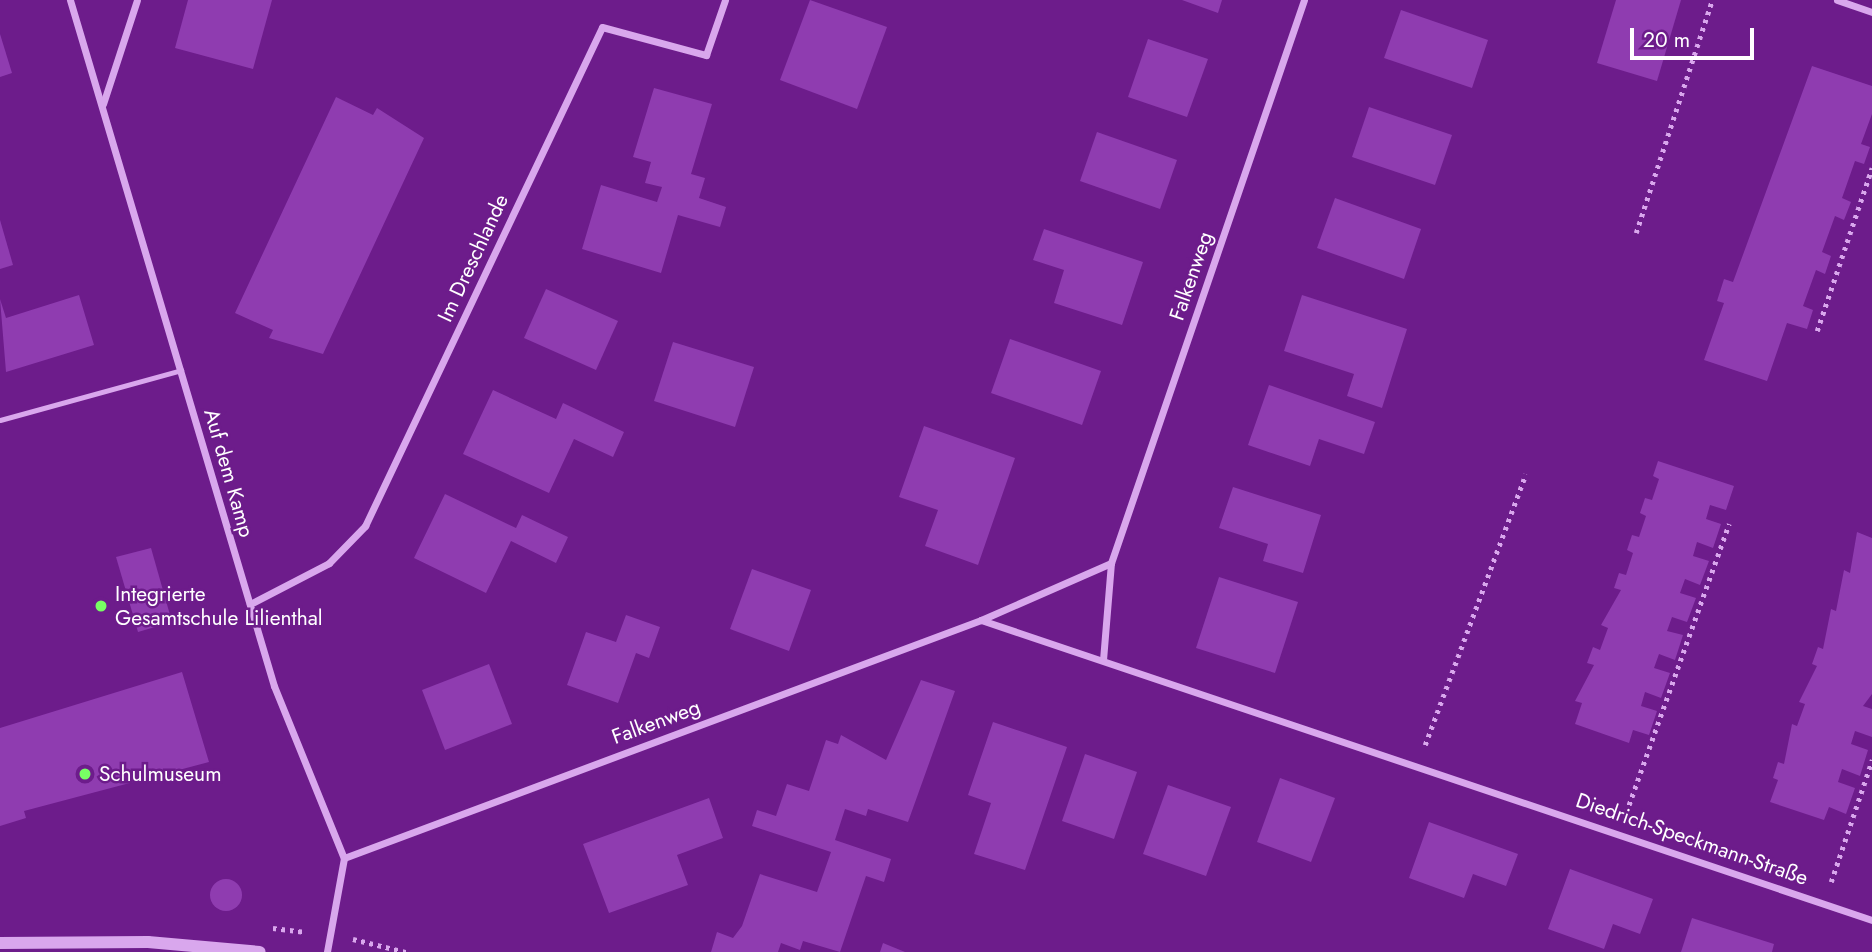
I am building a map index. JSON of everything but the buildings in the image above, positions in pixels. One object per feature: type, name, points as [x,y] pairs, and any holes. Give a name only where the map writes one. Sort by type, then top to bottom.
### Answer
[{"type":"street","name":"Auf dem Kamp","points":[[70,0],[274,687],[344,858]]},
{"type":"street","points":[[103,104],[137,0]]},
{"type":"street","name":"Im Dreschlande","points":[[250,604],[329,563],[365,526],[602,27],[706,55],[724,0]]},
{"type":"street","name":"Falkenweg","points":[[1103,660],[1111,563],[1304,0]]},
{"type":"street","points":[[1837,0],[1872,12]]},
{"type":"street","name":"Falkenweg","points":[[344,858],[981,620],[1111,563]]},
{"type":"street","points":[[981,620],[1418,764]]},
{"type":"street","name":"Diedrich-Speckmann-Straße","points":[[1418,764],[1872,920]]},
{"type":"street","points":[[327,952],[344,858]]},
{"type":"street","points":[[0,943],[148,942],[260,952]]},
{"type":"lane","points":[[0,421],[181,370]]},
{"type":"path","points":[[1636,233],[1712,0]]},
{"type":"path","points":[[1816,331],[1872,167]]},
{"type":"path","points":[[1418,764],[1526,474]]},
{"type":"path","points":[[1619,832],[1728,523]]},
{"type":"path","points":[[1823,903],[1872,760]]},
{"type":"path","points":[[380,943],[406,952]]},
{"type":"place","name":"Integrierte Gesamtschule Lilienthal","points":[[101,606]]},
{"type":"place","name":"Schulmuseum","points":[[85,774]]}]
